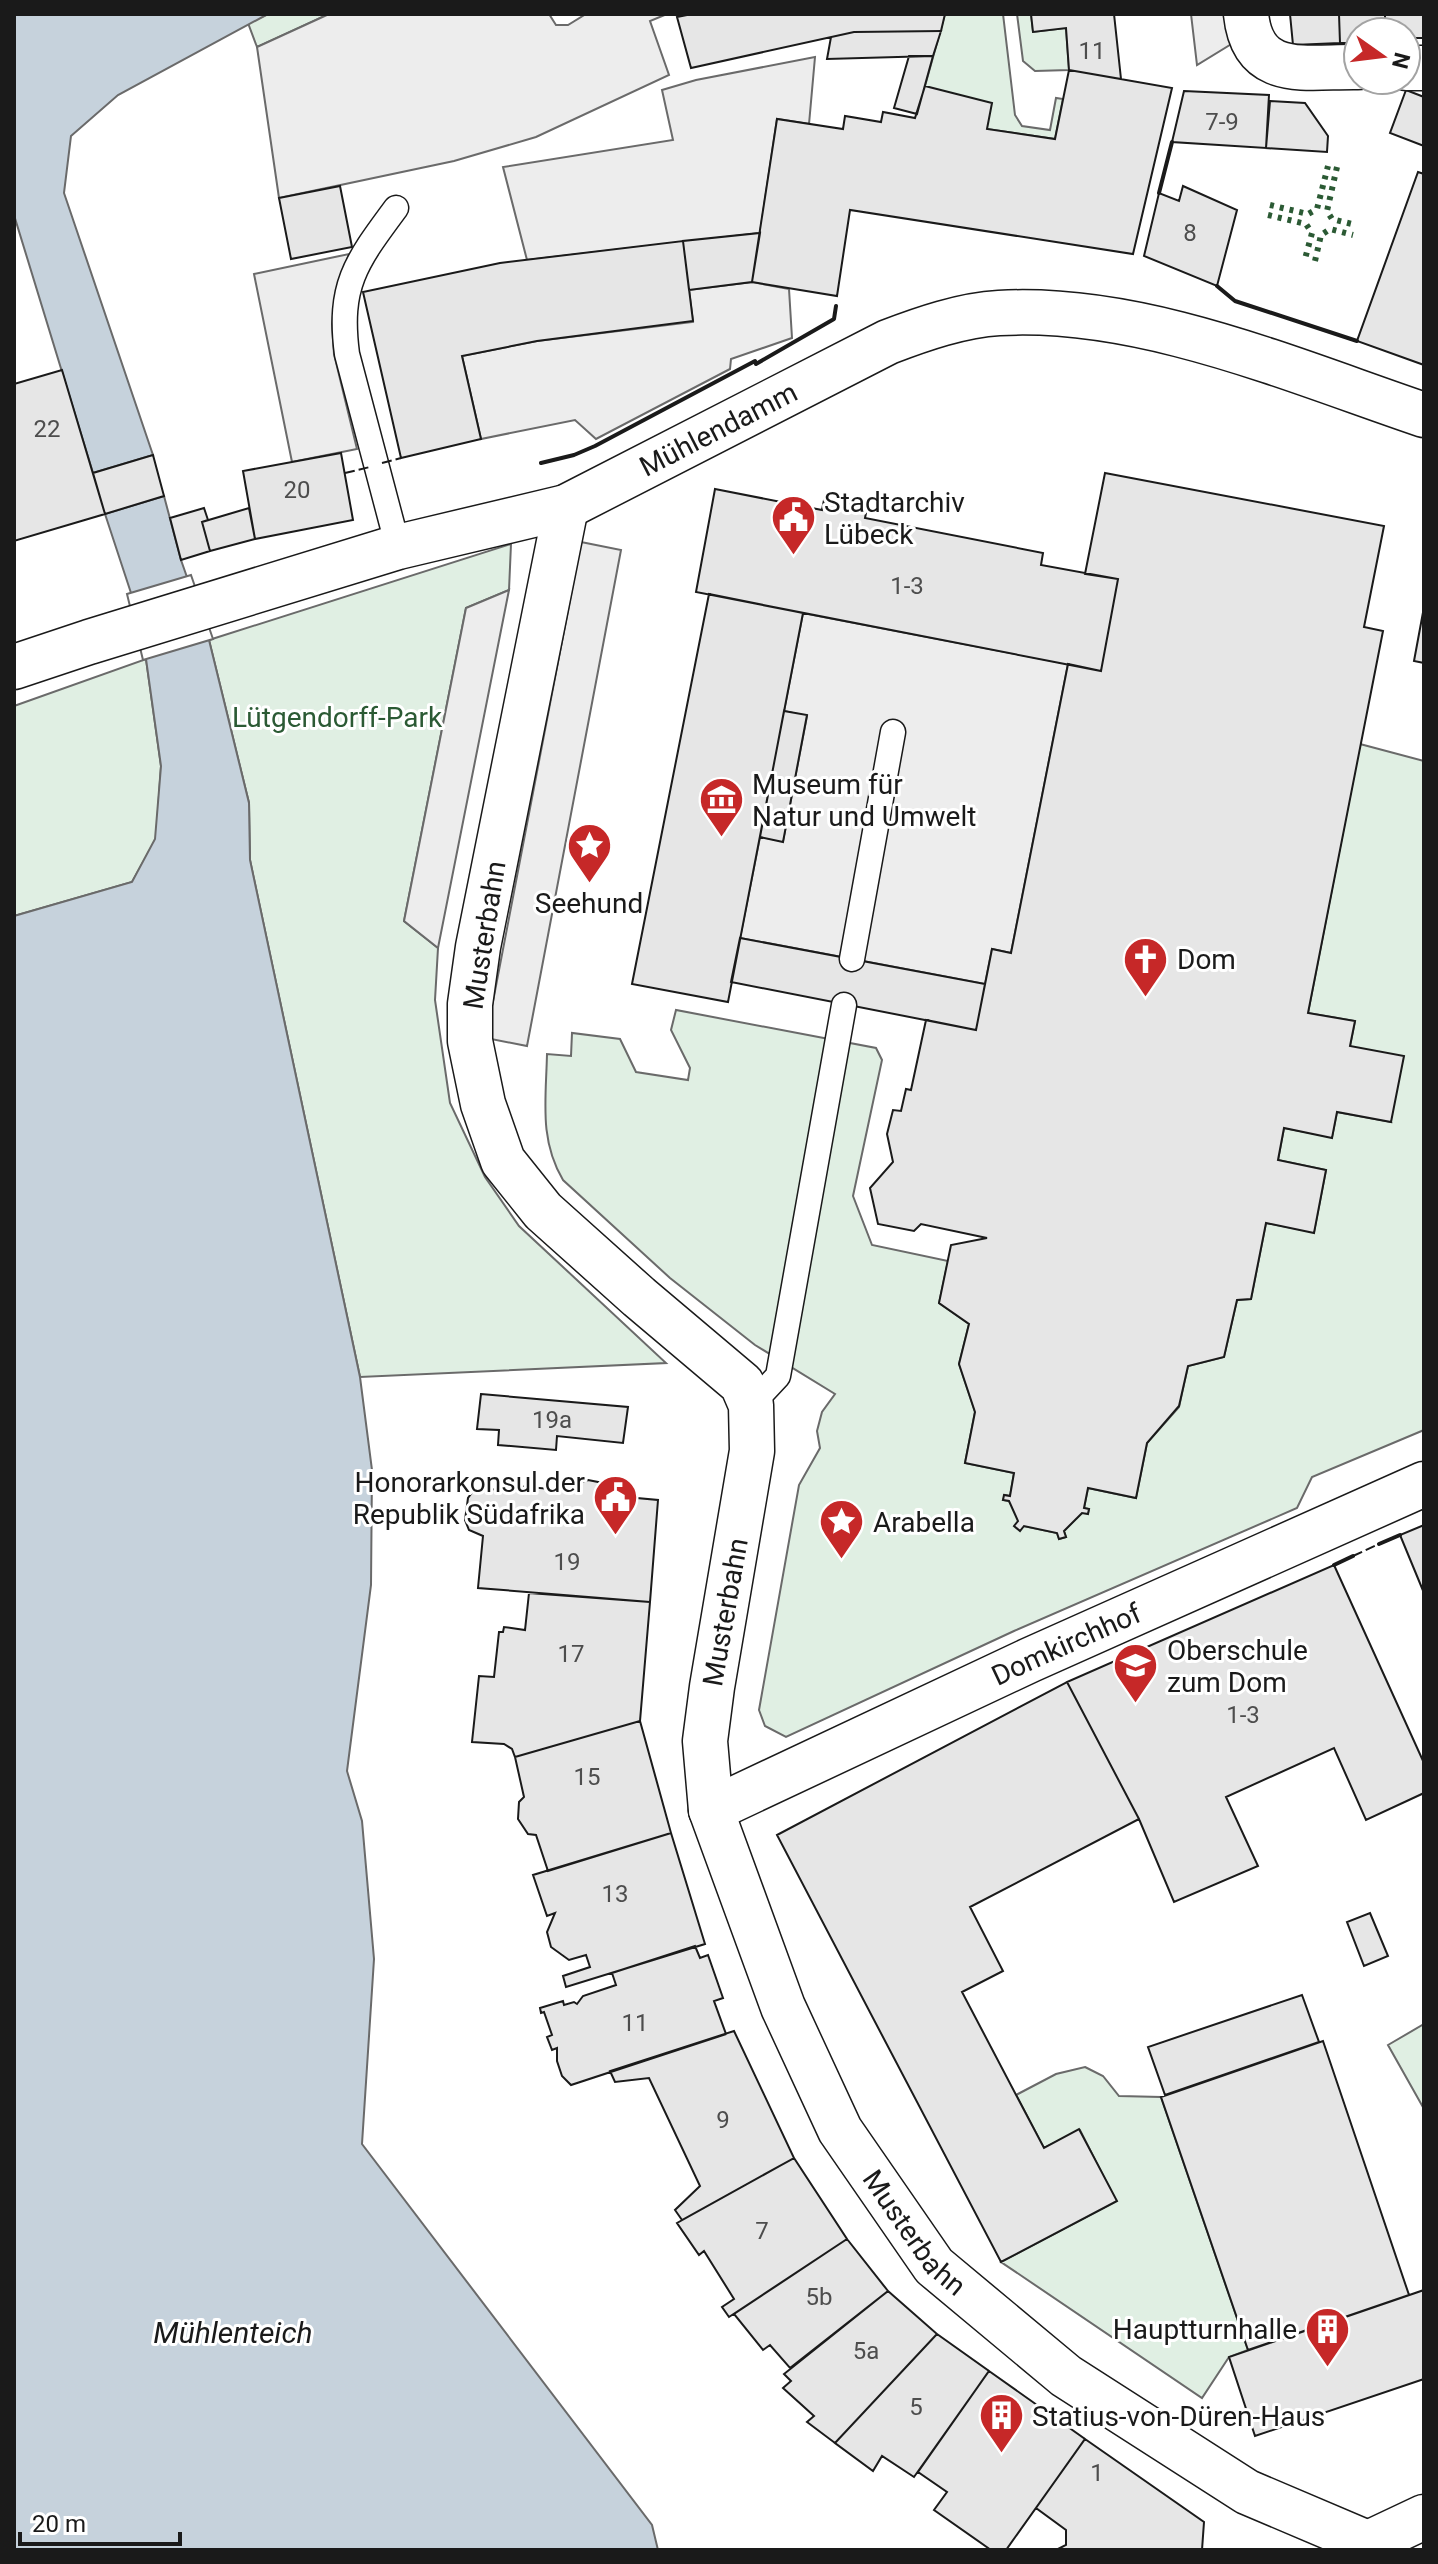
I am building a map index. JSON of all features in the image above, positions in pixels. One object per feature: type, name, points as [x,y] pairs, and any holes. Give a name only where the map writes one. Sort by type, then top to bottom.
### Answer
[{"type":"street","points":[[1246,14],[1258,52],[1269,62],[1342,67]]},
{"type":"street","name":"Mühlendamm","points":[[14,667],[398,547],[566,507],[888,342],[922,329],[996,313],[1065,313],[1123,321],[1221,347],[1424,415]]},
{"type":"street","name":"Musterbahn","points":[[566,507],[474,976],[470,1041],[483,1104],[503,1161],[543,1211],[742,1384],[751,1405],[752,1451],[705,1741],[711,1810],[783,2007],[840,2130],[934,2266],[1066,2376],[1247,2492],[1364,2548]]},
{"type":"street","name":"Domkirchhof","points":[[711,1810],[1030,1660],[1424,1484]]},
{"type":"street","points":[[1364,2548],[1424,2517]]},
{"type":"lane","points":[[396,208],[362,254],[347,293],[343,324],[347,354],[398,547]]},
{"type":"lane","points":[[852,959],[893,732]]},
{"type":"lane","points":[[751,1405],[778,1376],[844,1005]]},
{"type":"green space","points":[[268,14],[329,14],[257,47],[248,23]]},
{"type":"green space","points":[[945,14],[1003,14],[1015,115],[1022,126],[1050,130],[1056,98],[1063,99],[1055,139],[987,129],[925,86]]},
{"type":"green space","points":[[1017,14],[1031,14],[1033,32],[1066,28],[1069,70],[1035,71],[1023,61]]},
{"type":"green space","name":"Lütgendorff-Park","points":[[511,544],[509,590],[466,608],[404,921],[438,948],[435,1000],[450,1103],[485,1177],[519,1226],[666,1363],[360,1377],[250,860],[249,803],[209,640]]},
{"type":"green space","name":"Lütgendorff-Park","points":[[146,659],[161,766],[156,839],[132,882],[14,916],[14,706]]},
{"type":"green space","points":[[1360,744],[1424,761],[1424,1430],[1312,1477],[1297,1508],[1014,1631],[786,1737],[765,1726],[759,1710],[799,1485],[820,1448],[817,1431],[822,1412],[835,1394],[755,1345],[670,1278],[563,1180],[555,1165],[547,1134],[547,1054],[571,1056],[572,1033],[620,1039],[636,1072],[688,1080],[690,1068],[671,1030],[676,1010],[876,1048],[882,1060],[853,1196],[872,1245],[948,1261],[939,1303],[969,1324],[959,1364],[975,1412],[965,1463],[1014,1473],[1010,1496],[1005,1495],[1003,1500],[1009,1501],[1024,1526],[1057,1533],[1059,1539],[1066,1537],[1064,1531],[1082,1513],[1088,1513],[1089,1509],[1084,1508],[1088,1488],[1136,1498],[1147,1443],[1179,1407],[1188,1366],[1224,1357],[1237,1300],[1251,1299],[1266,1223],[1314,1232],[1326,1170],[1278,1160],[1284,1128],[1332,1137],[1337,1112],[1391,1122],[1350,1046],[1355,1021],[1308,1013]]},
{"type":"green space","points":[[1424,2024],[1424,2109],[1388,2045]]},
{"type":"green space","points":[[1085,2067],[1103,2076],[1119,2096],[1161,2097],[1248,2350],[1229,2357],[1202,2398],[1001,2262],[1116,2201],[1080,2130],[1044,2148],[1016,2095],[1056,2074]]},
{"type":"shaded area","points":[[329,14],[549,14],[556,25],[568,25],[586,14],[667,14],[650,21],[669,75],[536,137],[454,161],[279,198],[257,47]]},
{"type":"shaded area","points":[[1191,14],[1230,14],[1233,43],[1197,65]]},
{"type":"shaded area","points":[[815,57],[809,124],[777,119],[760,233],[527,260],[503,167],[673,140],[662,90],[696,80]]},
{"type":"shaded area","points":[[349,254],[336,292],[332,324],[334,354],[357,449],[292,462],[254,274]]},
{"type":"shaded area","points":[[752,282],[789,289],[792,338],[731,359],[730,369],[596,439],[575,420],[481,439],[462,356],[537,341],[693,322],[689,290]]},
{"type":"shaded area","points":[[581,542],[621,550],[527,1046],[486,1038]]},
{"type":"shaded area","points":[[509,590],[438,948],[404,921],[466,608]]},
{"type":"shaded area","points":[[803,613],[1068,664],[1011,953],[992,949],[985,984],[740,938],[760,837],[783,841],[807,716],[784,711]]},
{"type":"water","points":[[14,14],[268,14],[118,95],[71,136],[64,193],[153,455],[93,473],[14,215]]},
{"type":"water","name":"Mühlenteich","points":[[164,496],[181,560],[209,640],[249,803],[250,860],[360,1377],[372,1470],[371,1585],[347,1771],[362,1821],[374,1959],[362,2144],[652,2525],[658,2550],[14,2550],[14,916],[132,882],[155,839],[161,766],[146,659],[131,593],[105,514]]},
{"type":"pier","points":[[191,575],[213,639],[143,660],[127,594]]},
{"type":"building","points":[[692,14],[945,14],[941,31],[854,32],[691,68],[677,17]]},
{"type":"building","points":[[1031,14],[1114,14],[1121,79],[1069,70],[1066,28],[1033,32]]},
{"type":"building","points":[[1290,14],[1339,14],[1340,43],[1293,45]]},
{"type":"building","points":[[1339,14],[1385,14],[1342,16],[1340,43]]},
{"type":"building","points":[[1424,14],[1424,38],[1422,16],[1385,16]]},
{"type":"building","points":[[941,31],[933,56],[827,59],[831,37],[854,32]]},
{"type":"building","points":[[909,56],[933,56],[917,114],[894,108]]},
{"type":"building","points":[[1069,70],[1172,88],[1133,254],[850,210],[837,296],[752,282],[777,119],[843,129],[845,116],[881,122],[883,112],[915,118],[925,86],[992,103],[987,129],[1055,139]]},
{"type":"building","points":[[1184,91],[1269,95],[1266,148],[1172,142]]},
{"type":"building","points":[[1404,96],[1424,97],[1424,146],[1390,133]]},
{"type":"building","points":[[1270,101],[1305,103],[1328,136],[1327,152],[1266,148]]},
{"type":"building","points":[[1418,172],[1424,174],[1424,365],[1357,341]]},
{"type":"building","points":[[340,186],[352,247],[291,259],[279,198]]},
{"type":"building","points":[[1183,186],[1237,210],[1217,286],[1144,256],[1159,193],[1179,201]]},
{"type":"building","points":[[760,233],[752,282],[689,290],[683,241]]},
{"type":"building","points":[[683,241],[693,321],[537,341],[462,356],[481,439],[401,458],[363,292],[500,263]]},
{"type":"building","points":[[62,370],[105,514],[14,541],[14,384]]},
{"type":"building","points":[[341,453],[353,520],[255,539],[243,471]]},
{"type":"building","points":[[153,455],[164,496],[105,514],[93,473]]},
{"type":"building","name":"Dom","points":[[1105,473],[1384,526],[1364,627],[1383,631],[1308,1013],[1355,1021],[1350,1046],[1404,1056],[1391,1122],[1337,1112],[1332,1138],[1284,1128],[1278,1160],[1326,1170],[1314,1233],[1266,1223],[1251,1299],[1237,1300],[1224,1357],[1188,1366],[1179,1406],[1147,1443],[1136,1498],[1088,1488],[1084,1508],[1089,1509],[1088,1514],[1082,1513],[1064,1531],[1066,1537],[1059,1539],[1057,1533],[1024,1526],[1020,1531],[1014,1526],[1018,1521],[1009,1501],[1003,1500],[1004,1495],[1010,1496],[1014,1473],[965,1463],[975,1412],[959,1364],[969,1324],[939,1303],[951,1245],[987,1238],[921,1224],[914,1231],[878,1224],[870,1188],[893,1162],[887,1134],[893,1110],[901,1111],[906,1089],[911,1090],[926,1020],[976,1030],[992,949],[1011,953],[1068,664],[1101,671],[1118,579],[1085,574]]},
{"type":"building","points":[[715,489],[822,510],[824,500],[867,508],[865,518],[1043,553],[1041,565],[1118,579],[1101,671],[696,592]]},
{"type":"building","points":[[204,508],[208,520],[202,522],[210,551],[181,560],[170,518]]},
{"type":"building","points":[[249,508],[255,539],[210,551],[202,522]]},
{"type":"building","points":[[709,594],[803,613],[728,1002],[632,984]]},
{"type":"building","points":[[1424,607],[1424,663],[1414,661]]},
{"type":"building","points":[[784,711],[807,715],[783,842],[760,837]]},
{"type":"building","points":[[740,938],[985,984],[976,1030],[731,982]]},
{"type":"building","points":[[481,1394],[628,1407],[623,1443],[557,1436],[556,1450],[498,1445],[499,1430],[477,1429]]},
{"type":"building","points":[[588,1480],[608,1484],[615,1496],[658,1500],[650,1602],[478,1588],[483,1536],[469,1530],[465,1520],[468,1498],[474,1490],[507,1491],[509,1485],[570,1491],[574,1485]]},
{"type":"building","points":[[1424,1525],[1424,1593],[1400,1535]]},
{"type":"building","points":[[1334,1565],[1424,1763],[1424,1793],[1366,1820],[1334,1748],[1226,1797],[1258,1866],[1174,1902],[1139,1819],[1067,1682]]},
{"type":"building","points":[[529,1593],[650,1602],[640,1721],[515,1757],[512,1749],[504,1744],[472,1742],[479,1676],[494,1677],[499,1632],[503,1632],[504,1627],[525,1630]]},
{"type":"building","points":[[1067,1682],[1139,1819],[970,1907],[1003,1971],[962,1992],[1044,2148],[1079,2129],[1117,2201],[1001,2262],[777,1835]]},
{"type":"building","points":[[640,1721],[671,1833],[548,1871],[536,1835],[528,1834],[518,1819],[519,1802],[524,1797],[515,1757]]},
{"type":"building","points":[[671,1833],[705,1944],[566,1987],[563,1976],[590,1967],[586,1955],[569,1960],[551,1947],[547,1932],[555,1913],[547,1916],[533,1875]]},
{"type":"building","points":[[1370,1913],[1388,1956],[1364,1966],[1347,1922]]},
{"type":"building","points":[[695,1946],[700,1958],[708,1955],[723,1998],[714,2001],[726,2034],[571,2085],[562,2076],[557,2048],[552,2050],[547,2037],[552,2035],[540,2008],[563,2001],[564,2005],[577,2004],[583,1996],[616,1985],[612,1973]]},
{"type":"building","points":[[1302,1995],[1319,2042],[1165,2095],[1148,2047]]},
{"type":"building","points":[[734,2031],[794,2158],[682,2220],[675,2210],[700,2186],[649,2078],[615,2082],[610,2071]]},
{"type":"building","points":[[1323,2041],[1409,2295],[1248,2350],[1161,2097]]},
{"type":"building","points":[[794,2158],[847,2239],[729,2317],[722,2307],[734,2299],[704,2251],[699,2255],[677,2223]]},
{"type":"building","points":[[847,2239],[888,2291],[790,2368],[770,2345],[763,2350],[734,2314]]},
{"type":"building","name":"Hauptturnhalle","points":[[1424,2290],[1424,2379],[1255,2436],[1229,2357]]},
{"type":"building","points":[[888,2291],[937,2334],[835,2443],[807,2422],[814,2416],[783,2388],[791,2381],[784,2374]]},
{"type":"building","points":[[937,2334],[989,2371],[914,2477],[882,2456],[873,2471],[835,2443]]},
{"type":"building","name":"Statius-von-Düren-Haus","points":[[989,2371],[1085,2439],[1006,2550],[991,2550],[934,2510],[947,2492],[918,2472]]},
{"type":"building","points":[[1085,2439],[1204,2522],[1202,2550],[1056,2550],[1066,2545],[1066,2530],[1036,2508]]},
{"type":"hedge","points":[[1270,205],[1308,214],[1317,209],[1328,166]]},
{"type":"hedge","points":[[1337,167],[1327,211],[1332,219],[1356,225]]},
{"type":"hedge","points":[[1268,215],[1306,224],[1312,233],[1305,259]]},
{"type":"hedge","points":[[1315,261],[1321,235],[1330,229],[1353,235]]},
{"type":"fence","points":[[382,463],[401,458]]},
{"type":"fence","points":[[345,473],[370,467]]},
{"type":"fence","points":[[1353,1556],[1379,1544]]},
{"type":"wall","points":[[1159,193],[1172,142]]},
{"type":"wall","points":[[1217,286],[1235,301],[1357,341]]},
{"type":"wall","points":[[541,463],[595,446],[755,361],[756,364],[834,319],[836,306]]},
{"type":"wall","points":[[1379,1544],[1400,1535]]},
{"type":"wall","points":[[1334,1565],[1353,1556]]},
{"type":"place","name":"Stadtarchiv Lübeck","points":[[793,557]]},
{"type":"place","name":"Museum für Natur und Umwelt","points":[[721,839]]},
{"type":"place","name":"Seehund","points":[[589,885]]},
{"type":"place","name":"Dom","points":[[1146,998]]},
{"type":"place","name":"Honorarkonsul der Republik Südafrika","points":[[616,1537]]},
{"type":"place","name":"Arabella","points":[[842,1561]]},
{"type":"place","name":"Oberschule zum Dom","points":[[1136,1705]]},
{"type":"place","name":"Hauptturnhalle","points":[[1328,2368]]},
{"type":"place","name":"Statius-von-Düren-Haus","points":[[1001,2455]]}]
